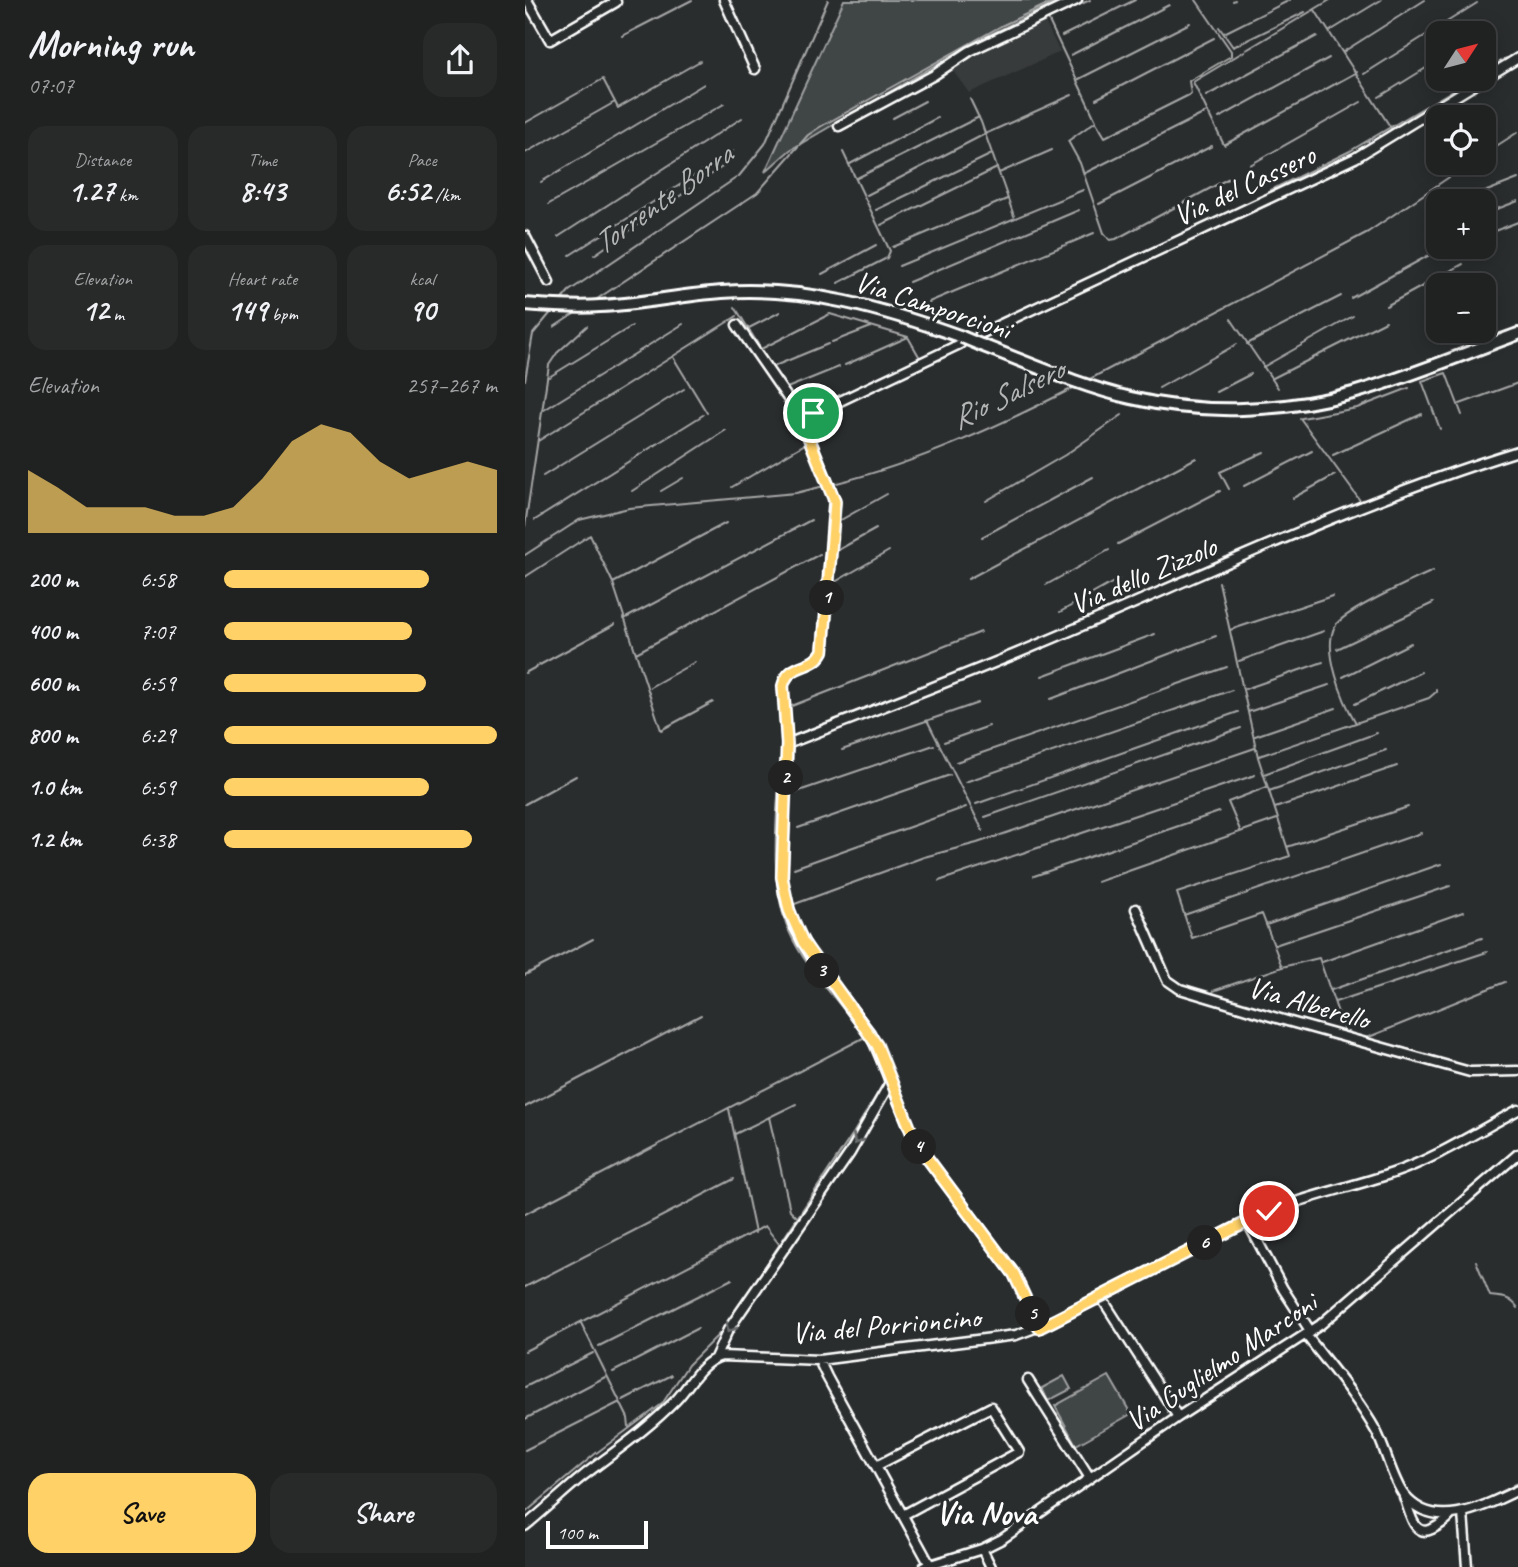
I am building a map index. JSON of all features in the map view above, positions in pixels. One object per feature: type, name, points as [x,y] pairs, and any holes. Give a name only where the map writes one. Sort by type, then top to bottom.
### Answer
[{"type":"main road","name":"Via Camporcioni","points":[[526,304],[600,306],[722,292],[816,295],[868,306],[961,341],[981,340],[1101,390],[1133,399],[1185,407],[1249,408],[1303,403],[1353,393],[1518,334]]},
{"type":"street","points":[[527,0],[550,40],[616,2],[614,0]]},
{"type":"street","points":[[724,0],[755,69]]},
{"type":"street","points":[[839,126],[934,75],[970,51],[1077,0]]},
{"type":"street","name":"Via del Cassero","points":[[981,340],[1355,158],[1518,58]]},
{"type":"street","points":[[525,236],[549,282]]},
{"type":"street","points":[[737,325],[800,416],[835,502],[823,651],[817,660],[790,671],[783,686],[787,744],[782,877],[789,910],[812,957],[870,1033],[916,1143],[1014,1274],[1039,1328]]},
{"type":"street","points":[[800,416],[836,403],[961,341]]},
{"type":"street","name":"Via dello Zizzolo","points":[[787,744],[1041,644],[1366,506],[1518,451]]},
{"type":"street","name":"Via Alberello","points":[[1136,909],[1167,980],[1180,989],[1470,1072],[1518,1071]]},
{"type":"street","points":[[525,1526],[660,1416],[678,1399],[703,1366],[715,1358],[728,1330],[850,1153],[891,1081]]},
{"type":"street","name":"Via del Porrioncino","points":[[715,1358],[722,1356],[820,1360],[1004,1337],[1039,1328],[1247,1221],[1289,1203],[1394,1173],[1518,1110]]},
{"type":"street","name":"Via Guglielmo Marconi","points":[[927,1566],[982,1549],[1021,1527],[1178,1417],[1309,1334],[1352,1300],[1518,1154]]},
{"type":"street","points":[[1247,1221],[1309,1334],[1371,1423],[1416,1526],[1426,1532],[1444,1523],[1451,1515]]},
{"type":"street","points":[[1101,1297],[1178,1417]]},
{"type":"street","points":[[820,1360],[903,1515],[927,1566]]},
{"type":"street","points":[[1028,1380],[1090,1478]]},
{"type":"street","points":[[876,1466],[991,1407],[1019,1452],[903,1515]]},
{"type":"street","points":[[1403,1494],[1422,1508],[1451,1515],[1463,1513],[1518,1490]]},
{"type":"street","points":[[1463,1513],[1467,1567]]},
{"type":"street","points":[[982,1549],[991,1567]]},
{"type":"shaded area","points":[[844,0],[1060,0],[977,41],[790,150],[765,172]]},
{"type":"shaded area","points":[[1039,10],[1060,52],[969,93],[945,60]]},
{"type":"shaded area","points":[[1064,1376],[1071,1389],[1048,1401],[1042,1388]]},
{"type":"shaded area","points":[[1109,1376],[1131,1414],[1076,1445],[1055,1406]]},
{"type":"waterway","points":[[622,36],[692,0]]},
{"type":"waterway","name":"Torrente Borra","points":[[559,303],[569,291],[739,176],[765,144],[828,0]]},
{"type":"waterway","points":[[594,301],[757,193],[808,135],[820,127],[1001,26],[1056,0]]},
{"type":"waterway","points":[[1090,0],[1048,19],[1096,121],[1068,141],[1080,163],[1104,233],[1110,240],[1116,239],[1233,176]]},
{"type":"waterway","points":[[1062,36],[1135,0]]},
{"type":"waterway","points":[[1096,122],[1105,137],[1191,94],[1189,81],[1231,56],[1231,51],[1196,0]]},
{"type":"waterway","points":[[1224,33],[1290,0]]},
{"type":"waterway","points":[[1330,0],[1193,82],[1224,145],[1357,72]]},
{"type":"waterway","points":[[1330,31],[1381,0]]},
{"type":"waterway","points":[[1343,52],[1425,0]]},
{"type":"waterway","points":[[1364,74],[1477,3]]},
{"type":"waterway","points":[[1071,55],[1169,5]]},
{"type":"waterway","points":[[1315,10],[1391,128]]},
{"type":"waterway","points":[[1219,27],[1233,47],[1305,12]]},
{"type":"waterway","points":[[1077,80],[1190,23]]},
{"type":"waterway","points":[[1206,96],[1317,36]]},
{"type":"waterway","points":[[1096,99],[1214,38]]},
{"type":"waterway","points":[[1219,118],[1329,58]]},
{"type":"waterway","points":[[1496,64],[1506,58]]},
{"type":"waterway","points":[[525,123],[603,79],[618,108],[700,61]]},
{"type":"waterway","points":[[1379,97],[1426,68]]},
{"type":"waterway","points":[[541,182],[704,84]]},
{"type":"waterway","points":[[1271,190],[1350,151],[1452,91]]},
{"type":"waterway","points":[[867,195],[985,134],[1072,95]]},
{"type":"waterway","points":[[970,99],[981,122],[1014,216]]},
{"type":"waterway","points":[[893,118],[925,101]]},
{"type":"waterway","points":[[525,153],[615,102]]},
{"type":"waterway","points":[[1250,165],[1361,102]]},
{"type":"waterway","points":[[549,204],[724,104]]},
{"type":"waterway","points":[[1085,173],[1207,112]]},
{"type":"waterway","points":[[857,178],[979,117]]},
{"type":"waterway","points":[[558,237],[742,118]]},
{"type":"waterway","points":[[850,164],[937,118]]},
{"type":"waterway","name":"Rio Salsero","points":[[1496,146],[1518,132]]},
{"type":"waterway","points":[[1099,204],[1212,146]]},
{"type":"waterway","points":[[999,173],[1052,150]]},
{"type":"waterway","points":[[570,255],[733,151]]},
{"type":"waterway","points":[[838,283],[887,258],[890,251],[843,152]]},
{"type":"waterway","points":[[876,210],[992,154]]},
{"type":"waterway","points":[[594,255],[725,165]]},
{"type":"waterway","points":[[881,225],[997,168]]},
{"type":"waterway","name":"Rio Salsero","points":[[1088,380],[1368,232],[1452,175]]},
{"type":"waterway","points":[[1492,189],[1518,179]]},
{"type":"waterway","points":[[899,266],[1083,190]]},
{"type":"waterway","points":[[893,247],[1007,199]]},
{"type":"waterway","points":[[1496,209],[1518,201]]},
{"type":"waterway","points":[[909,282],[1079,210]]},
{"type":"waterway","points":[[1496,230],[1518,222]]},
{"type":"waterway","points":[[929,302],[1094,233]]},
{"type":"waterway","points":[[822,274],[876,245]]},
{"type":"waterway","points":[[1351,298],[1426,257]]},
{"type":"waterway","points":[[1386,306],[1463,264]]},
{"type":"waterway","points":[[1247,344],[1341,296]]},
{"type":"waterway","points":[[735,307],[772,367],[828,344]]},
{"type":"waterway","name":"Torrente Borra","points":[[525,380],[533,334],[553,310]]},
{"type":"waterway","points":[[554,327],[577,312]]},
{"type":"waterway","points":[[749,328],[780,312]]},
{"type":"waterway","points":[[761,349],[830,314],[908,337],[920,358]]},
{"type":"waterway","points":[[538,441],[737,316]]},
{"type":"waterway","points":[[1263,367],[1353,316]]},
{"type":"waterway","points":[[1231,319],[1278,388]]},
{"type":"waterway","points":[[1271,379],[1386,321]]},
{"type":"waterway","points":[[544,410],[683,324]]},
{"type":"waterway","points":[[525,526],[549,365],[557,353],[587,326]]},
{"type":"waterway","points":[[549,377],[632,326]]},
{"type":"waterway","points":[[832,342],[871,327]]},
{"type":"waterway","points":[[845,365],[908,337]]},
{"type":"waterway","points":[[1159,388],[1237,344]]},
{"type":"waterway","points":[[673,357],[707,413]]},
{"type":"waterway","points":[[787,388],[839,367]]},
{"type":"waterway","points":[[1440,429],[1422,381],[1446,373],[1462,415]]},
{"type":"waterway","points":[[1216,392],[1251,374]]},
{"type":"waterway","points":[[1460,404],[1518,383]]},
{"type":"waterway","name":"Rio Salsero","points":[[833,484],[958,442],[1077,386]]},
{"type":"waterway","points":[[1302,418],[1357,408],[1409,388]]},
{"type":"waterway","points":[[543,476],[684,389]]},
{"type":"waterway","points":[[1333,455],[1422,414]]},
{"type":"waterway","points":[[535,520],[703,415]]},
{"type":"waterway","points":[[986,501],[1065,455],[1122,415]]},
{"type":"waterway","points":[[1300,418],[1361,502]]},
{"type":"waterway","points":[[632,491],[726,430]]},
{"type":"waterway","points":[[732,487],[805,444]]},
{"type":"waterway","points":[[1244,486],[1312,451]]},
{"type":"waterway","points":[[1229,489],[1220,472],[1264,452]]},
{"type":"waterway","points":[[968,579],[1196,458]]},
{"type":"waterway","points":[[1293,498],[1335,475]]},
{"type":"waterway","points":[[982,537],[1093,477]]},
{"type":"waterway","points":[[661,491],[683,478]]},
{"type":"waterway","name":"Rio Salsero","points":[[525,555],[579,520],[629,508],[796,493],[824,486]]},
{"type":"waterway","points":[[1118,544],[1220,491]]},
{"type":"waterway","points":[[839,521],[887,494]]},
{"type":"waterway","points":[[624,619],[811,520]]},
{"type":"waterway","points":[[613,583],[726,523]]},
{"type":"waterway","points":[[838,550],[876,529]]},
{"type":"waterway","points":[[525,577],[590,535],[613,583],[661,730],[713,702]]},
{"type":"waterway","points":[[1046,585],[1109,550]]},
{"type":"waterway","points":[[835,582],[889,551]]},
{"type":"waterway","points":[[636,653],[820,554]]},
{"type":"waterway","points":[[1356,723],[1336,675],[1331,648],[1335,626],[1364,605],[1433,571]]},
{"type":"waterway","points":[[1060,612],[1119,579]]},
{"type":"waterway","points":[[1219,582],[1258,757],[1290,856],[1177,893],[1192,938],[1262,914],[1282,967]]},
{"type":"waterway","points":[[1230,630],[1332,596]]},
{"type":"waterway","points":[[1337,649],[1433,603]]},
{"type":"waterway","points":[[525,673],[615,624]]},
{"type":"waterway","points":[[1239,661],[1324,631]]},
{"type":"waterway","points":[[789,707],[981,632]]},
{"type":"waterway","points":[[1042,676],[1155,634]]},
{"type":"waterway","points":[[1051,699],[1216,636]]},
{"type":"waterway","points":[[1343,677],[1411,643]]},
{"type":"waterway","points":[[650,687],[695,662]]},
{"type":"waterway","points":[[1245,689],[1323,662]]},
{"type":"waterway","points":[[956,762],[1227,667]]},
{"type":"waterway","points":[[1355,704],[1421,672]]},
{"type":"waterway","points":[[1248,712],[1329,685]]},
{"type":"waterway","points":[[1259,756],[1429,698],[1436,689]]},
{"type":"waterway","points":[[965,782],[1232,690]]},
{"type":"waterway","points":[[842,750],[978,703]]},
{"type":"waterway","points":[[1255,736],[1336,708]]},
{"type":"waterway","points":[[976,804],[1238,712]]},
{"type":"waterway","points":[[928,722],[983,831]]},
{"type":"waterway","points":[[944,742],[989,726]]},
{"type":"waterway","points":[[985,817],[1241,728]]},
{"type":"waterway","points":[[1264,774],[1377,733]]},
{"type":"waterway","points":[[796,792],[934,745]]},
{"type":"waterway","points":[[792,905],[924,857],[977,843],[1255,748]]},
{"type":"waterway","points":[[1269,791],[1386,750]]},
{"type":"waterway","points":[[781,754],[776,867],[782,911],[796,945],[864,1037],[879,1065]]},
{"type":"waterway","points":[[1275,808],[1397,766]]},
{"type":"waterway","points":[[798,828],[950,775]]},
{"type":"waterway","points":[[939,881],[1255,775]]},
{"type":"waterway","points":[[525,804],[576,776]]},
{"type":"waterway","points":[[1240,830],[1228,802],[1267,787]]},
{"type":"waterway","points":[[794,868],[966,807]]},
{"type":"waterway","points":[[1287,847],[1408,807]]},
{"type":"waterway","points":[[1034,876],[1219,812]]},
{"type":"waterway","points":[[1097,882],[1277,819]]},
{"type":"waterway","points":[[1184,915],[1421,833]]},
{"type":"waterway","points":[[1266,925],[1441,864]]},
{"type":"waterway","points":[[1275,945],[1450,886]]},
{"type":"waterway","points":[[1322,962],[1463,912]]},
{"type":"waterway","points":[[1331,990],[1482,938]]},
{"type":"waterway","points":[[525,975],[593,939]]},
{"type":"waterway","points":[[1335,1002],[1487,952]]},
{"type":"waterway","points":[[1213,991],[1282,967],[1319,958],[1345,1033]]},
{"type":"waterway","points":[[1364,1039],[1505,982]]},
{"type":"waterway","points":[[525,1107],[701,1015]]},
{"type":"waterway","points":[[525,1214],[863,1038]]},
{"type":"waterway","points":[[525,1513],[595,1454],[662,1404],[688,1365],[723,1330],[884,1083],[881,1070]]},
{"type":"waterway","points":[[735,1134],[796,1104]]},
{"type":"waterway","points":[[729,1109],[755,1233]]},
{"type":"waterway","points":[[769,1117],[790,1210],[796,1216]]},
{"type":"waterway","points":[[525,1287],[734,1179]]},
{"type":"waterway","points":[[525,1351],[765,1226],[779,1244]]},
{"type":"waterway","points":[[1476,1261],[1490,1296],[1506,1298],[1518,1308]]},
{"type":"waterway","points":[[599,1346],[732,1279]]},
{"type":"waterway","points":[[581,1323],[628,1418],[629,1428]]},
{"type":"waterway","points":[[613,1372],[698,1328]]},
{"type":"waterway","points":[[525,1387],[593,1353]]},
{"type":"waterway","points":[[623,1400],[672,1375]]},
{"type":"waterway","points":[[525,1419],[607,1376]]},
{"type":"waterway","points":[[525,1450],[620,1402]]},
{"type":"waterway","points":[[1513,1485],[1518,1483]]},
{"type":"district","name":"Via Nova","points":[[986,1513]]},
{"type":"route","points":[[813,413],[800,416],[835,502],[823,651],[817,660],[790,671],[783,686],[787,744],[782,877],[784,893],[795,925],[812,957],[877,1045],[916,1143],[1014,1274],[1039,1328],[1269,1211]]}]
